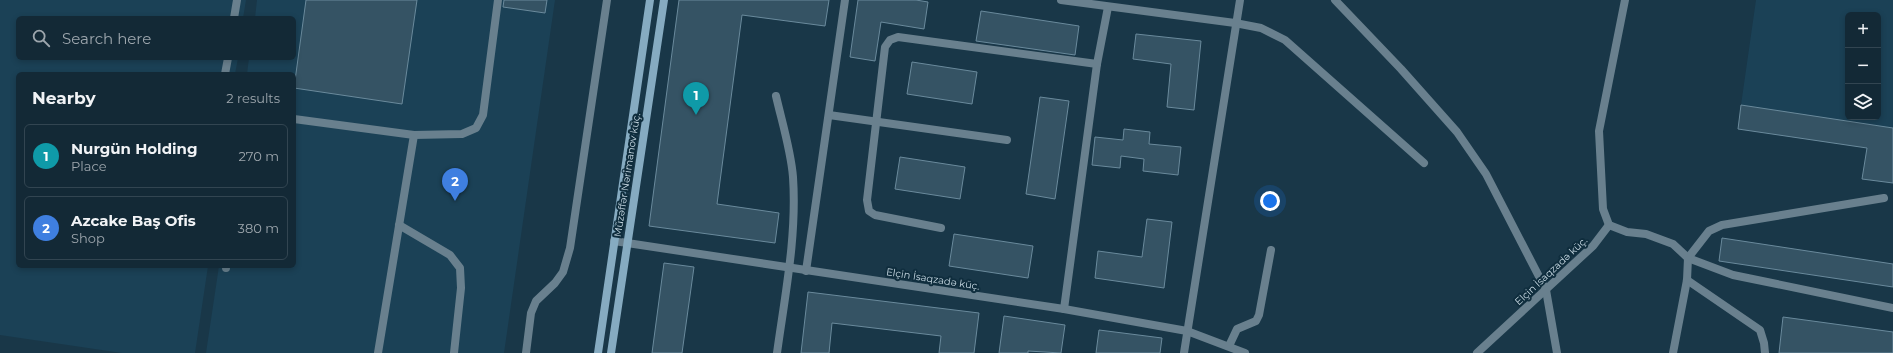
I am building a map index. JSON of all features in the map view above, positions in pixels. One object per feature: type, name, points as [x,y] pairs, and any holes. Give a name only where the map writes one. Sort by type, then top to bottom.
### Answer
[{"type":"main road","points":[[598,353],[650,0]]},
{"type":"main road","name":"Müzəffər Nərimanov küç.","points":[[611,353],[664,0]]},
{"type":"street","points":[[234,16],[237,0]]},
{"type":"street","points":[[296,119],[414,135],[462,134],[476,128],[483,115],[498,0]]},
{"type":"street","points":[[526,353],[530,313],[536,301],[555,283],[563,272],[570,248],[607,0]]},
{"type":"street","points":[[806,271],[830,114],[845,0]]},
{"type":"street","points":[[1061,0],[1235,23],[1261,28],[1285,40],[1424,164]]},
{"type":"street","points":[[1184,353],[1235,23],[1240,0]]},
{"type":"street","points":[[1335,0],[1401,69],[1457,132],[1486,174],[1546,290],[1557,353]]},
{"type":"street","points":[[1625,0],[1599,131],[1603,209],[1609,225],[1627,232],[1646,234],[1673,244],[1688,258],[1733,275],[1893,308]]},
{"type":"street","points":[[1064,309],[1096,64],[1108,7]]},
{"type":"street","points":[[941,228],[875,215],[869,211],[867,200],[885,47],[890,40],[898,37],[1096,64]]},
{"type":"street","points":[[225,72],[228,60]]},
{"type":"street","points":[[776,96],[793,174],[794,196],[789,268],[777,353]]},
{"type":"street","points":[[830,114],[876,122],[1007,140]]},
{"type":"street","points":[[378,353],[414,135]]},
{"type":"street","points":[[1673,353],[1687,280],[1688,258],[1710,231],[1722,225],[1884,198]]},
{"type":"street","points":[[399,225],[450,255],[460,268],[461,288],[454,353]]},
{"type":"street","name":"Elçin İsaqzadə küç.","points":[[1477,353],[1593,246],[1609,225]]},
{"type":"street","name":"Elçin İsaqzadə küç.","points":[[614,242],[627,242],[806,271],[1064,309],[1187,331],[1230,346],[1245,353]]},
{"type":"street","points":[[1230,346],[1237,329],[1256,321],[1259,315],[1271,250]]},
{"type":"street","points":[[1687,280],[1760,330],[1765,353]]},
{"type":"shaded area","points":[[0,0],[246,0],[243,16],[16,16],[16,60],[238,60],[235,72],[16,72],[16,268],[208,268],[195,353],[122,353],[0,335]]},
{"type":"shaded area","points":[[257,0],[555,0],[504,353],[206,353],[219,268],[296,268],[296,72],[247,72],[249,60],[296,60],[296,16],[255,16]]},
{"type":"shaded area","points":[[1756,0],[1893,0],[1893,128],[1741,105]]},
{"type":"building","points":[[306,0],[417,0],[402,104],[296,88],[296,73]]},
{"type":"building","points":[[504,0],[547,0],[545,13],[503,7]]},
{"type":"building","points":[[679,0],[829,0],[825,26],[742,15],[717,204],[779,213],[775,243],[649,226]]},
{"type":"building","points":[[858,0],[916,0],[928,2],[924,29],[881,22],[875,61],[850,57]]},
{"type":"building","points":[[981,11],[1079,26],[1075,55],[976,41]]},
{"type":"building","points":[[1136,34],[1201,41],[1194,110],[1167,107],[1171,64],[1133,59]]},
{"type":"building","points":[[912,62],[977,72],[972,104],[907,94]]},
{"type":"building","points":[[1040,97],[1069,101],[1055,199],[1026,194]]},
{"type":"building","points":[[1741,105],[1893,128],[1893,183],[1862,179],[1867,148],[1738,129]]},
{"type":"building","points":[[1124,129],[1150,132],[1149,144],[1181,147],[1178,175],[1143,171],[1144,159],[1121,156],[1120,168],[1092,165],[1095,137],[1123,140]]},
{"type":"building","points":[[900,157],[965,167],[960,199],[895,189]]},
{"type":"building","points":[[1147,219],[1172,222],[1164,288],[1095,278],[1098,251],[1142,257]]},
{"type":"building","points":[[954,234],[1033,246],[1028,278],[949,266]]},
{"type":"building","points":[[1722,238],[1893,264],[1893,287],[1719,261]]},
{"type":"building","points":[[664,263],[694,267],[682,353],[652,353]]},
{"type":"building","points":[[808,292],[979,313],[974,353],[939,353],[941,336],[832,323],[829,353],[801,353]]},
{"type":"building","points":[[1004,316],[1065,325],[1061,353],[1028,351],[1028,353],[999,353]]},
{"type":"building","points":[[1783,317],[1893,332],[1893,353],[1779,353]]},
{"type":"building","points":[[1099,330],[1162,338],[1160,353],[1096,353]]},
{"type":"place","name":"Nurgün Holding","points":[[696,115]]},
{"type":"place","name":"Azcake Baş Ofis","points":[[455,201]]}]
